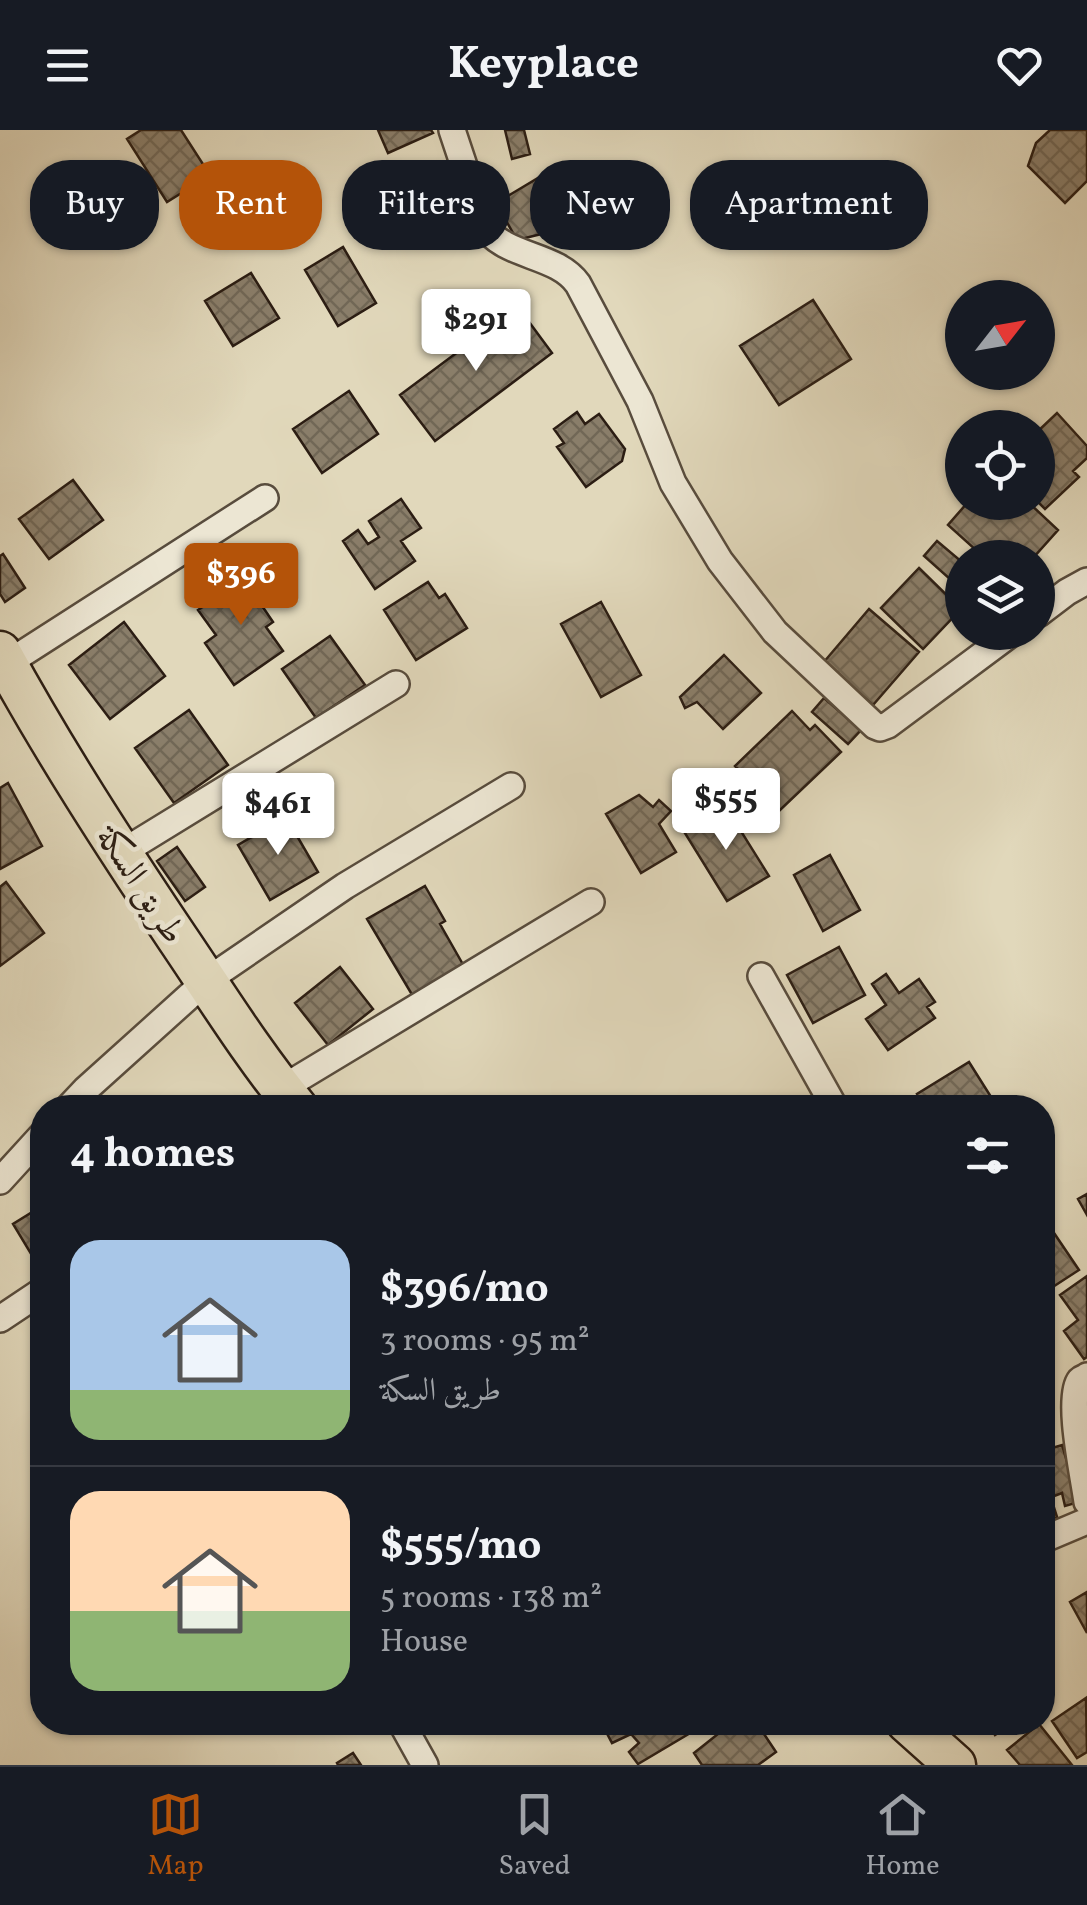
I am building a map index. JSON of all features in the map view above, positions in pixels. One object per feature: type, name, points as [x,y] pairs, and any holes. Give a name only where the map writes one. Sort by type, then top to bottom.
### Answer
[{"type":"main road","name":"طريق السكة","points":[[2,662],[121,853],[287,1095]]},
{"type":"main road","points":[[922,1735],[955,1765]]},
{"type":"street","points":[[452,130],[489,234],[570,272],[640,401],[673,483],[720,561],[776,632],[880,728],[989,650]]},
{"type":"street","points":[[2,662],[265,498]]},
{"type":"street","points":[[1055,601],[1087,581]]},
{"type":"street","points":[[121,853],[396,684]]},
{"type":"street","points":[[80,1095],[206,981],[345,886],[511,786]]},
{"type":"street","points":[[294,1095],[591,902]]},
{"type":"street","points":[[760,976],[828,1095]]},
{"type":"street","points":[[0,1181],[30,1148]]},
{"type":"street","points":[[0,1319],[30,1299]]},
{"type":"street","points":[[1087,1376],[1080,1380],[1074,1407],[1087,1502]]},
{"type":"street","points":[[1055,1535],[1087,1521]]},
{"type":"street","points":[[408,1735],[425,1765]]},
{"type":"building","points":[[141,130],[181,130],[200,160],[179,160],[179,194],[167,202],[159,189],[159,160],[140,160],[127,139]]},
{"type":"building","points":[[378,130],[431,130],[433,133],[388,153]]},
{"type":"building","points":[[505,130],[524,130],[530,154],[512,159]]},
{"type":"building","points":[[1050,130],[1087,130],[1087,181],[1065,203],[1028,166],[1036,143]]},
{"type":"building","points":[[530,183],[530,237],[517,240],[510,228],[510,195]]},
{"type":"building","points":[[342,248],[376,303],[338,326],[305,270]]},
{"type":"building","points":[[251,273],[279,318],[233,346],[205,301]]},
{"type":"building","points":[[813,300],[851,359],[779,405],[740,346]]},
{"type":"building","points":[[518,307],[552,353],[435,441],[400,395]]},
{"type":"building","points":[[349,391],[378,434],[322,473],[293,429]]},
{"type":"building","points":[[577,412],[585,424],[599,414],[625,449],[622,461],[586,487],[557,447],[564,443],[554,429]]},
{"type":"building","points":[[1055,415],[1087,446],[1087,458],[1073,471],[1079,477],[1055,500]]},
{"type":"building","points":[[73,480],[103,520],[49,559],[19,519]]},
{"type":"building","points":[[401,499],[421,528],[401,541],[415,561],[375,589],[343,541],[358,530],[368,544],[379,537],[369,521]]},
{"type":"building","points":[[952,520],[1047,520],[1058,530],[1049,540],[965,540],[948,525]]},
{"type":"building","points":[[937,541],[945,548],[945,575],[924,556]]},
{"type":"building","points":[[3,554],[25,588],[5,602],[0,594]]},
{"type":"building","points":[[261,566],[272,581],[262,588],[266,594],[258,600],[273,622],[266,627],[283,651],[234,685],[205,643],[216,635],[198,610]]},
{"type":"building","points":[[919,568],[945,593],[945,626],[923,649],[881,608]]},
{"type":"building","points":[[428,582],[439,598],[445,594],[467,628],[416,660],[384,610]]},
{"type":"building","points":[[601,602],[641,675],[601,697],[561,624]]},
{"type":"building","points":[[869,609],[919,652],[873,705],[823,663]]},
{"type":"building","points":[[124,622],[165,676],[110,719],[69,665]]},
{"type":"building","points":[[330,636],[365,685],[316,718],[282,669]]},
{"type":"building","points":[[724,655],[761,693],[723,729],[697,702],[685,708],[680,697]]},
{"type":"building","points":[[824,698],[861,730],[848,744],[812,712]]},
{"type":"building","points":[[189,710],[228,765],[174,803],[135,748]]},
{"type":"building","points":[[792,711],[810,730],[815,725],[841,752],[778,812],[735,766]]},
{"type":"building","points":[[8,783],[42,846],[0,869],[0,788]]},
{"type":"building","points":[[639,795],[653,807],[659,800],[671,811],[659,824],[676,852],[641,873],[606,814]]},
{"type":"building","points":[[724,804],[769,876],[727,901],[683,830]]},
{"type":"building","points":[[286,817],[318,872],[270,900],[238,845]]},
{"type":"building","points":[[177,847],[205,887],[185,901],[157,861]]},
{"type":"building","points":[[830,855],[860,910],[823,931],[794,875]]},
{"type":"building","points":[[6,882],[44,933],[0,966],[0,887]]},
{"type":"building","points":[[425,886],[445,921],[440,924],[465,968],[414,998],[367,919]]},
{"type":"building","points":[[839,947],[865,995],[813,1023],[787,975]]},
{"type":"building","points":[[340,967],[373,1009],[328,1045],[295,1003]]},
{"type":"building","points":[[886,974],[899,993],[919,979],[935,1002],[927,1007],[935,1018],[888,1050],[866,1019],[886,1005],[872,984]]},
{"type":"building","points":[[969,1062],[990,1095],[918,1095]]},
{"type":"building","points":[[1087,1194],[1087,1215],[1078,1199]]},
{"type":"building","points":[[30,1213],[30,1252],[13,1224]]},
{"type":"building","points":[[1055,1234],[1079,1270],[1055,1286]]},
{"type":"building","points":[[1087,1276],[1084,1359],[1064,1331],[1078,1320],[1060,1295]]},
{"type":"building","points":[[1062,1445],[1079,1502],[1065,1506],[1062,1493],[1055,1496],[1055,1447]]},
{"type":"building","points":[[1087,1592],[1087,1633],[1070,1602]]},
{"type":"building","points":[[1086,1698],[1087,1752],[1077,1758],[1055,1725],[1055,1719]]},
{"type":"building","points":[[608,1735],[629,1735],[612,1743]]},
{"type":"building","points":[[632,1735],[687,1735],[638,1764],[629,1752],[639,1743]]},
{"type":"building","points":[[717,1735],[765,1735],[776,1752],[758,1765],[702,1765],[694,1753]]},
{"type":"building","points":[[1025,1735],[1048,1735],[1072,1765],[1020,1765],[1007,1750]]},
{"type":"building","points":[[353,1753],[361,1765],[338,1765],[337,1763]]}]
